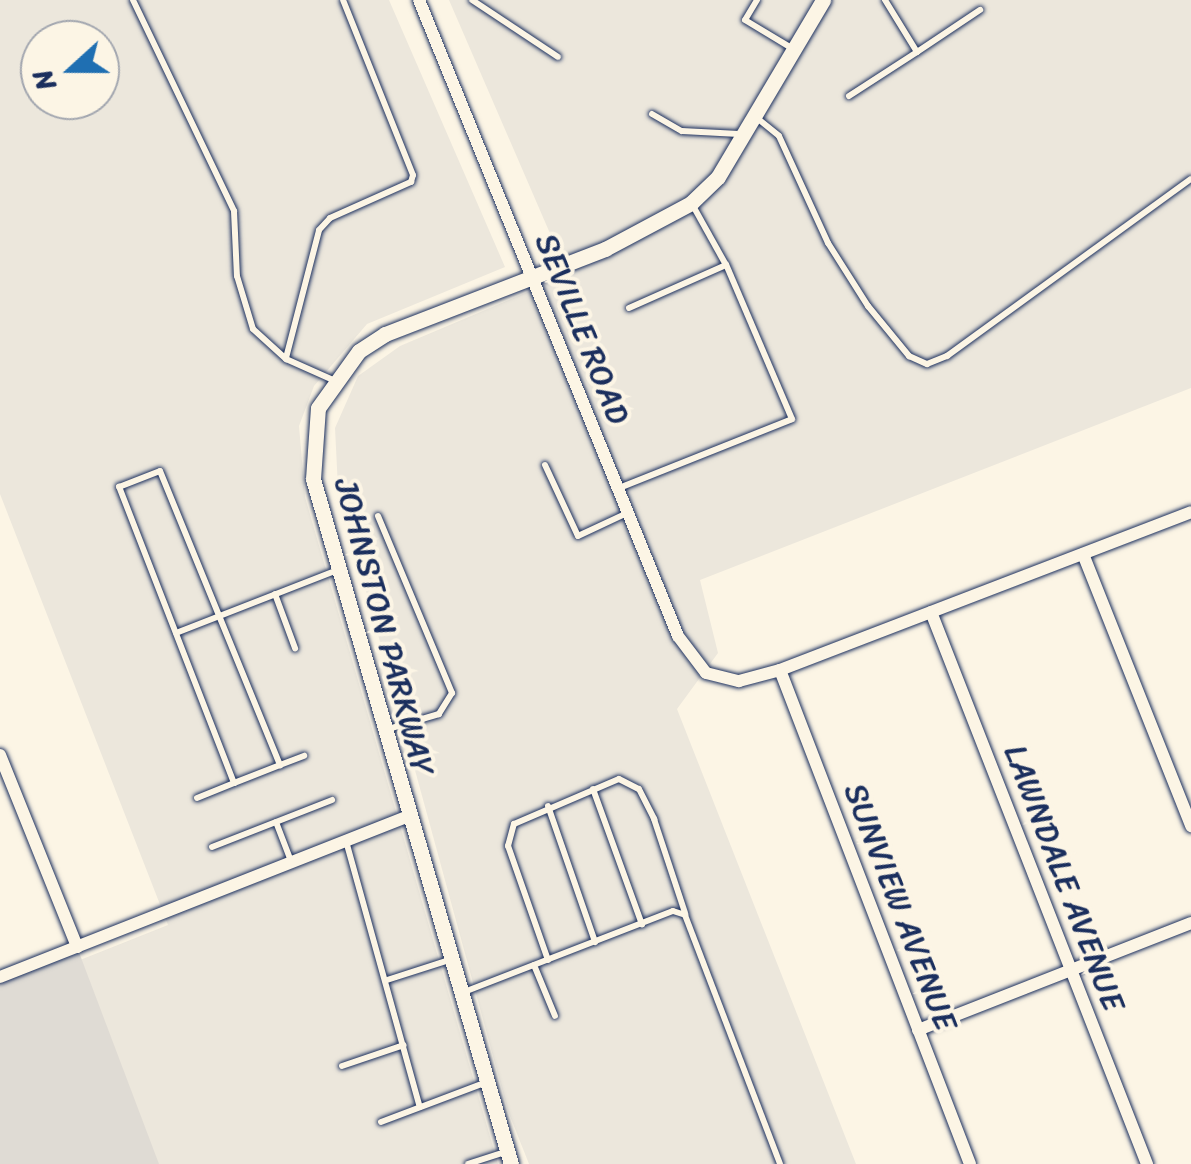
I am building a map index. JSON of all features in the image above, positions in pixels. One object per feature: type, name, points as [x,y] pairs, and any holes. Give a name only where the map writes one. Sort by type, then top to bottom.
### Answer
[{"type":"street","name":"SEVILLE ROAD","points":[[419,0],[678,636],[706,673],[739,681],[780,670]]},
{"type":"street","name":"JOHNSTON PARKWAY","points":[[508,1158],[458,994],[314,479],[312,438],[333,380],[386,334],[648,230],[691,203],[746,134],[823,0]]},
{"type":"street","points":[[780,670],[1191,512]]},
{"type":"street","points":[[1083,554],[1191,826]]},
{"type":"street","name":"LAWNDALE AVENUE","points":[[932,612],[1147,1164]]},
{"type":"street","name":"SUNVIEW AVENUE","points":[[780,670],[970,1164]]},
{"type":"street","points":[[0,755],[77,946]]},
{"type":"street","points":[[0,977],[408,816]]},
{"type":"street","points":[[918,1030],[1191,922]]},
{"type":"lane","points":[[132,0],[234,211],[237,276],[253,329],[286,359],[333,380]]},
{"type":"lane","points":[[286,359],[319,230],[330,218],[411,182],[413,175],[342,0]]},
{"type":"lane","points":[[472,0],[558,57]]},
{"type":"lane","points":[[757,0],[745,20],[794,50]]},
{"type":"lane","points":[[885,0],[917,52]]},
{"type":"lane","points":[[849,96],[980,10]]},
{"type":"lane","points":[[652,114],[682,131],[746,134]]},
{"type":"lane","points":[[756,118],[779,136],[828,243],[868,306],[908,356],[927,364],[946,356],[1191,179]]},
{"type":"lane","points":[[618,488],[792,419],[726,264],[691,203]]},
{"type":"lane","points":[[629,308],[726,264]]},
{"type":"lane","points":[[545,465],[578,536],[628,513]]},
{"type":"lane","points":[[234,783],[119,488],[160,471],[280,765]]},
{"type":"lane","points":[[378,516],[452,693],[447,709],[384,730]]},
{"type":"lane","points":[[176,633],[339,570]]},
{"type":"lane","points":[[275,594],[295,648]]},
{"type":"lane","points":[[198,798],[304,756]]},
{"type":"lane","points":[[548,960],[508,846],[514,824],[548,806],[620,779],[639,788],[780,1164]]},
{"type":"lane","points":[[593,789],[642,924]]},
{"type":"lane","points":[[212,847],[332,800]]},
{"type":"lane","points":[[548,806],[595,942]]},
{"type":"lane","points":[[276,822],[292,862]]},
{"type":"lane","points":[[346,841],[420,1107]]},
{"type":"lane","points":[[458,994],[673,912],[685,914]]},
{"type":"lane","points":[[387,980],[449,960]]},
{"type":"lane","points":[[534,966],[555,1016]]},
{"type":"lane","points":[[342,1066],[404,1045]]},
{"type":"lane","points":[[381,1122],[484,1083]]},
{"type":"lane","points":[[468,1164],[508,1158]]},
{"type":"shaded area","points":[[0,0],[389,0],[505,267],[367,324],[314,386],[299,426],[305,497],[498,1164],[158,1164],[80,960],[168,925],[0,494]]},
{"type":"shaded area","points":[[449,0],[1191,0],[1191,388],[700,580],[718,653],[677,709],[856,1164],[529,1164],[508,1111],[338,488],[335,428],[358,376],[400,346],[568,275]]},
{"type":"shaded area","points":[[77,947],[159,1164],[0,1164],[0,977]]}]
